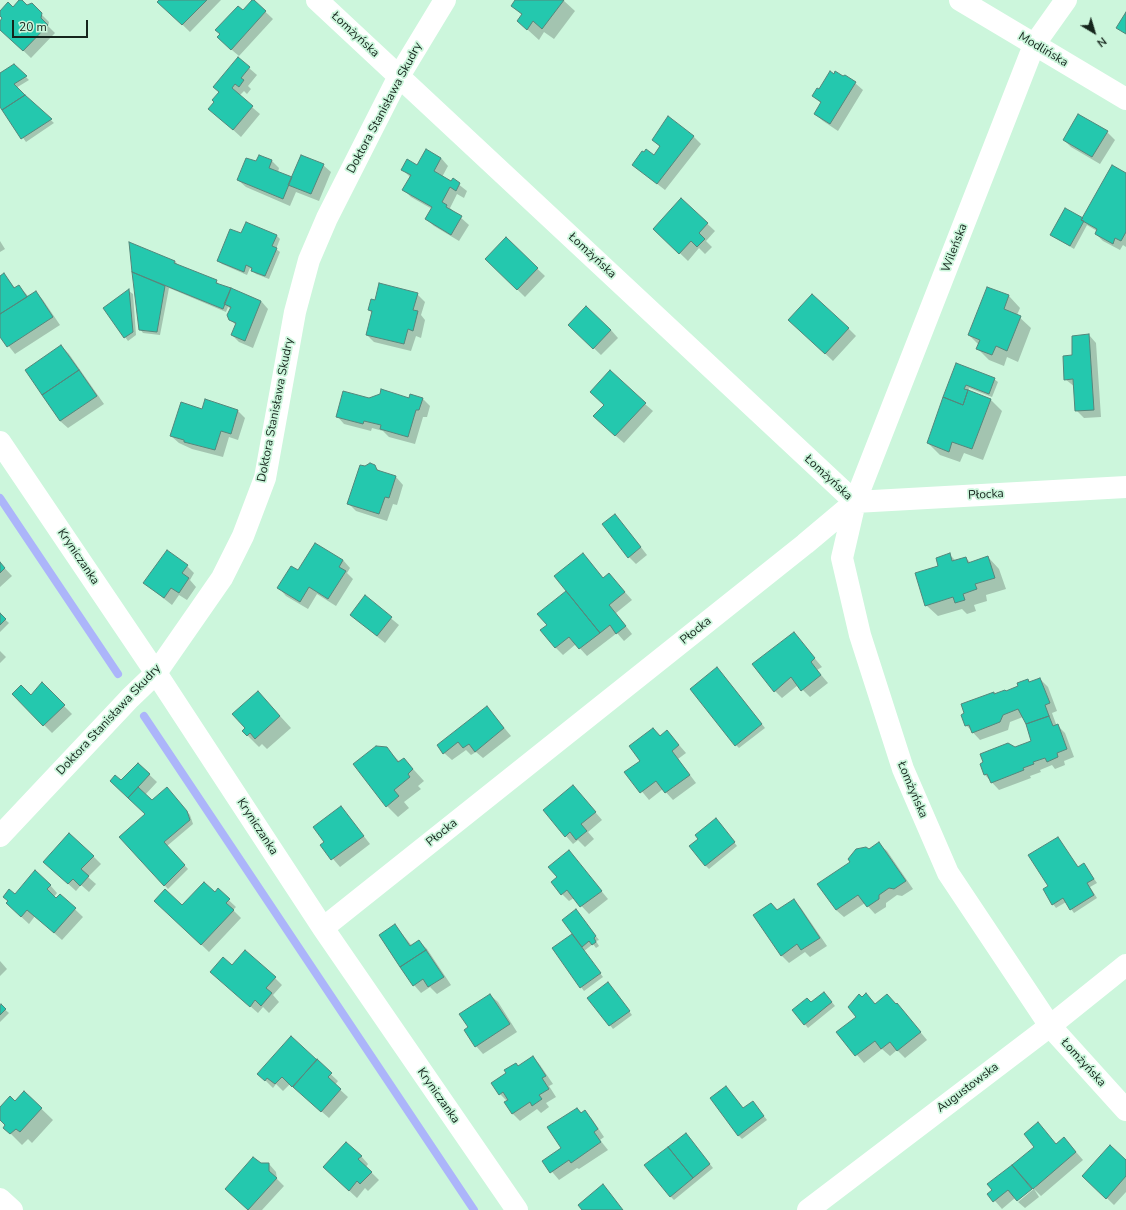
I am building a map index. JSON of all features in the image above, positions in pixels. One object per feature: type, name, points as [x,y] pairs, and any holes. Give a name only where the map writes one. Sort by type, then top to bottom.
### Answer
[{"type":"street","name":"Łomżyńska","points":[[317,0],[855,502],[842,558],[860,635],[903,770],[948,873],[1050,1026],[1126,1110]]},
{"type":"street","name":"Doktora Stanisława Skudry","points":[[0,836],[130,698],[156,673],[222,578],[243,536],[265,478],[296,312],[309,260],[327,218],[399,76],[445,0]]},
{"type":"street","name":"Modlińska","points":[[960,0],[1034,46],[1126,99]]},
{"type":"street","name":"Wileńska","points":[[855,502],[1034,46],[1066,0]]},
{"type":"street","name":"Kryniczanka","points":[[0,442],[156,673],[323,928],[517,1210]]},
{"type":"street","name":"Płocka","points":[[323,928],[805,544],[855,502],[1126,487]]},
{"type":"street","name":"Augustowska","points":[[808,1210],[1050,1026],[1126,965]]},
{"type":"street","points":[[0,1199],[12,1210]]},
{"type":"building","points":[[19,0],[22,0],[27,5],[32,3],[42,13],[41,18],[48,25],[23,51],[0,30],[0,21],[2,18],[0,16],[0,11],[8,2],[13,7]]},
{"type":"building","points":[[159,0],[207,0],[182,25],[157,2]]},
{"type":"building","points":[[252,0],[254,0],[266,11],[231,50],[217,37],[220,34],[215,30],[238,6],[243,10]]},
{"type":"building","points":[[515,0],[564,0],[542,29],[533,21],[527,30],[517,21],[522,14],[511,6]]},
{"type":"building","points":[[1126,12],[1126,34],[1116,28]]},
{"type":"building","points":[[238,57],[250,67],[241,78],[244,80],[239,87],[235,84],[232,88],[253,106],[233,130],[208,109],[214,102],[212,100],[219,92],[213,87]]},
{"type":"building","points":[[14,64],[27,76],[14,84],[25,95],[2,110],[0,107],[0,73]]},
{"type":"building","points":[[830,71],[834,74],[835,71],[843,76],[845,75],[856,82],[830,124],[814,114],[821,102],[812,96],[817,88],[819,89]]},
{"type":"building","points":[[25,95],[52,119],[21,139],[2,110]]},
{"type":"building","points":[[1078,114],[1108,131],[1092,157],[1063,140]]},
{"type":"building","points":[[668,116],[694,136],[657,184],[632,165],[642,151],[644,152],[646,149],[654,155],[660,146],[652,140]]},
{"type":"building","points":[[426,149],[441,158],[434,171],[451,181],[453,178],[460,183],[456,191],[450,187],[442,202],[447,205],[446,207],[462,216],[451,235],[425,219],[432,207],[402,190],[411,175],[401,170],[407,159],[417,165]]},
{"type":"building","points":[[259,155],[272,160],[269,168],[292,177],[283,199],[237,180],[246,158],[256,161]]},
{"type":"building","points":[[301,155],[324,164],[311,194],[288,185]]},
{"type":"building","points":[[1112,165],[1126,173],[1126,232],[1121,241],[1115,238],[1113,244],[1095,234],[1097,229],[1081,220]]},
{"type":"building","points":[[681,198],[708,223],[699,233],[705,239],[697,247],[691,241],[679,254],[653,229]]},
{"type":"building","points":[[1065,208],[1083,218],[1081,220],[1084,221],[1070,246],[1050,235]]},
{"type":"building","points":[[246,222],[277,235],[272,246],[277,248],[265,276],[251,271],[252,268],[246,265],[244,272],[217,261],[230,229],[241,233]]},
{"type":"building","points":[[506,237],[538,268],[517,290],[485,259]]},
{"type":"building","points":[[129,242],[175,261],[174,263],[217,280],[216,283],[231,288],[223,309],[132,272]]},
{"type":"building","points":[[132,272],[165,286],[157,332],[139,330]]},
{"type":"building","points":[[4,273],[14,288],[19,285],[27,297],[0,314],[0,276]]},
{"type":"building","points":[[379,283],[418,293],[413,310],[418,311],[413,331],[408,329],[404,344],[366,335],[372,311],[368,310],[371,299],[375,300]]},
{"type":"building","points":[[987,287],[1009,295],[1004,309],[1021,316],[1007,351],[996,346],[992,355],[976,349],[980,340],[968,335]]},
{"type":"building","points":[[231,288],[261,301],[245,341],[231,335],[236,323],[229,320],[227,315],[231,307],[224,304]]},
{"type":"building","points":[[129,289],[133,332],[124,338],[103,308]]},
{"type":"building","points":[[36,291],[53,317],[7,347],[0,337],[0,314]]},
{"type":"building","points":[[812,294],[849,328],[825,354],[788,320]]},
{"type":"building","points":[[586,306],[611,330],[593,349],[568,325]]},
{"type":"building","points":[[1089,334],[1094,410],[1075,411],[1073,379],[1064,380],[1063,356],[1072,355],[1072,336]]},
{"type":"building","points":[[61,345],[79,370],[42,395],[25,370]]},
{"type":"building","points":[[956,363],[995,378],[989,394],[966,385],[964,389],[968,390],[963,405],[943,397]]},
{"type":"building","points":[[79,370],[97,396],[60,421],[42,395]]},
{"type":"building","points":[[610,370],[646,403],[615,436],[593,416],[604,405],[590,392]]},
{"type":"building","points":[[381,389],[409,398],[410,394],[423,398],[419,410],[416,410],[408,437],[380,429],[381,425],[364,421],[363,424],[336,417],[343,391],[369,398],[380,394]]},
{"type":"building","points":[[968,390],[991,399],[972,449],[952,442],[949,452],[927,443],[943,397],[963,405]]},
{"type":"building","points":[[205,399],[238,410],[231,434],[221,431],[215,450],[184,442],[184,440],[170,436],[181,402],[202,409]]},
{"type":"building","points":[[370,463],[375,465],[377,470],[396,476],[389,498],[385,497],[379,514],[347,504],[360,465],[365,466]]},
{"type":"building","points":[[615,514],[641,547],[628,558],[602,524]]},
{"type":"building","points":[[315,543],[343,560],[339,567],[346,571],[328,599],[309,587],[300,602],[277,588],[291,566],[298,570]]},
{"type":"building","points":[[167,550],[188,565],[182,573],[189,578],[179,593],[171,588],[164,598],[143,583]]},
{"type":"building","points":[[583,553],[603,578],[609,573],[625,592],[609,605],[626,626],[616,634],[610,625],[600,633],[554,576]]},
{"type":"building","points":[[950,553],[952,561],[966,557],[968,563],[988,556],[995,578],[975,584],[977,589],[963,594],[965,600],[955,603],[953,597],[925,606],[915,573],[938,566],[936,558]]},
{"type":"building","points":[[0,562],[5,568],[0,573]]},
{"type":"building","points":[[566,591],[600,633],[579,649],[569,637],[555,648],[540,630],[547,625],[537,614]]},
{"type":"building","points":[[365,595],[392,617],[377,636],[350,615]]},
{"type":"building","points":[[0,613],[6,619],[0,625]]},
{"type":"building","points":[[794,632],[815,658],[811,662],[821,675],[801,691],[791,677],[774,692],[752,664]]},
{"type":"building","points":[[717,667],[762,724],[735,746],[690,689]]},
{"type":"building","points":[[1040,678],[1050,703],[1045,705],[1049,716],[1026,724],[1018,709],[1003,715],[1000,722],[972,733],[969,725],[965,726],[961,715],[964,713],[961,704],[994,692],[994,694],[1005,690],[1006,691],[1018,686],[1017,683],[1028,679],[1029,682]]},
{"type":"building","points":[[42,682],[65,705],[43,726],[12,694],[21,685],[31,695]]},
{"type":"building","points":[[258,691],[280,716],[255,739],[250,733],[247,736],[242,731],[245,728],[232,714]]},
{"type":"building","points":[[487,706],[504,728],[475,752],[469,744],[463,748],[458,742],[443,754],[437,745]]},
{"type":"building","points":[[1049,716],[1053,726],[1058,724],[1067,749],[1057,753],[1058,757],[1047,762],[1045,758],[1033,762],[1034,764],[1023,768],[1024,770],[991,783],[987,774],[984,775],[980,764],[983,762],[980,754],[1008,743],[1015,747],[1031,741],[1026,724]]},
{"type":"building","points":[[653,728],[660,736],[667,730],[679,745],[672,751],[690,775],[665,793],[656,781],[640,793],[624,772],[640,761],[629,746]]},
{"type":"building","points":[[376,746],[387,747],[398,762],[404,758],[413,769],[408,774],[410,777],[394,790],[399,796],[386,807],[353,764]]},
{"type":"building","points":[[138,763],[150,774],[128,798],[110,781],[115,775],[121,780]]},
{"type":"building","points":[[573,785],[596,812],[581,824],[587,831],[576,840],[570,832],[565,837],[543,810]]},
{"type":"building","points":[[138,787],[152,800],[167,787],[187,811],[190,820],[164,842],[185,865],[164,886],[119,837],[145,814],[128,798]]},
{"type":"building","points":[[341,806],[364,836],[331,860],[320,845],[324,842],[313,827]]},
{"type":"building","points":[[716,818],[735,842],[705,866],[689,846],[698,839],[695,835]]},
{"type":"building","points":[[69,833],[94,856],[81,869],[89,876],[80,886],[73,879],[68,884],[43,862]]},
{"type":"building","points":[[1058,837],[1078,867],[1084,863],[1094,879],[1087,883],[1094,895],[1070,910],[1063,898],[1052,905],[1043,889],[1048,886],[1028,855]]},
{"type":"building","points":[[879,842],[906,881],[894,889],[889,888],[879,895],[879,899],[867,907],[858,895],[836,910],[817,884],[850,862],[848,859],[856,849],[866,847],[869,849]]},
{"type":"building","points":[[569,850],[602,891],[580,907],[567,890],[561,895],[551,882],[557,877],[548,867]]},
{"type":"building","points":[[35,870],[51,885],[47,889],[56,898],[60,894],[76,908],[54,933],[27,910],[21,917],[6,903],[8,901],[3,897],[9,889],[15,894]]},
{"type":"building","points":[[204,882],[215,892],[218,888],[230,899],[226,903],[234,910],[201,945],[154,901],[165,889],[182,905]]},
{"type":"building","points":[[794,899],[820,938],[801,950],[797,944],[781,956],[753,915],[771,903],[777,910]]},
{"type":"building","points":[[576,909],[596,936],[594,938],[596,942],[592,945],[589,941],[582,947],[562,920]]},
{"type":"building","points":[[395,924],[410,946],[419,940],[426,950],[400,967],[379,935]]},
{"type":"building","points":[[572,934],[601,973],[580,988],[552,948]]},
{"type":"building","points":[[245,950],[276,977],[266,988],[272,993],[261,1006],[255,1000],[250,1007],[210,972],[223,957],[232,965]]},
{"type":"building","points":[[426,950],[444,977],[428,987],[423,979],[413,986],[400,967]]},
{"type":"building","points":[[608,982],[630,1011],[609,1026],[587,998]]},
{"type":"building","points":[[824,992],[832,1002],[804,1025],[792,1010],[807,998],[811,1002]]},
{"type":"building","points":[[866,993],[875,1004],[887,994],[896,1004],[897,1003],[921,1032],[897,1051],[890,1042],[881,1049],[875,1041],[855,1056],[836,1032],[856,1017],[848,1007],[859,994],[862,997]]},
{"type":"building","points":[[490,994],[510,1024],[475,1047],[464,1030],[468,1027],[459,1014]]},
{"type":"building","points":[[1,1004],[6,1009],[0,1015],[0,1006]]},
{"type":"building","points":[[291,1036],[317,1060],[292,1087],[282,1077],[275,1084],[267,1078],[265,1081],[257,1074]]},
{"type":"building","points":[[533,1056],[546,1076],[542,1078],[549,1089],[539,1095],[542,1099],[532,1106],[530,1102],[512,1114],[504,1102],[508,1100],[503,1092],[499,1095],[491,1083],[506,1073],[504,1070],[516,1063],[518,1066]]},
{"type":"building","points":[[317,1059],[332,1073],[328,1077],[341,1089],[321,1112],[293,1087]]},
{"type":"building","points":[[726,1086],[743,1108],[753,1101],[764,1116],[738,1136],[710,1098]]},
{"type":"building","points":[[24,1091],[42,1108],[20,1132],[16,1129],[10,1134],[3,1128],[5,1125],[0,1120],[0,1107],[10,1096],[15,1101]]},
{"type":"building","points":[[577,1108],[581,1113],[585,1110],[598,1129],[594,1132],[601,1142],[571,1163],[569,1160],[550,1173],[542,1161],[561,1148],[547,1127]]},
{"type":"building","points":[[1038,1122],[1056,1144],[1064,1137],[1076,1152],[1033,1189],[1012,1165],[1034,1147],[1024,1134]]},
{"type":"building","points":[[686,1133],[710,1164],[693,1178],[668,1147]]},
{"type":"building","points":[[346,1142],[362,1156],[358,1159],[372,1172],[360,1184],[357,1181],[349,1191],[323,1167]]},
{"type":"building","points":[[1110,1145],[1126,1160],[1126,1176],[1106,1199],[1082,1176]]},
{"type":"building","points":[[668,1147],[693,1178],[670,1197],[644,1165]]},
{"type":"building","points":[[253,1157],[261,1163],[269,1163],[269,1171],[277,1178],[248,1210],[225,1189]]},
{"type":"building","points":[[1012,1165],[1032,1189],[1017,1201],[1008,1190],[993,1202],[987,1194],[992,1190],[987,1184]]},
{"type":"building","points":[[603,1184],[623,1210],[582,1210],[578,1205]]},
{"type":"waterway","points":[[0,498],[118,674]]},
{"type":"waterway","points":[[144,716],[474,1210]]}]
